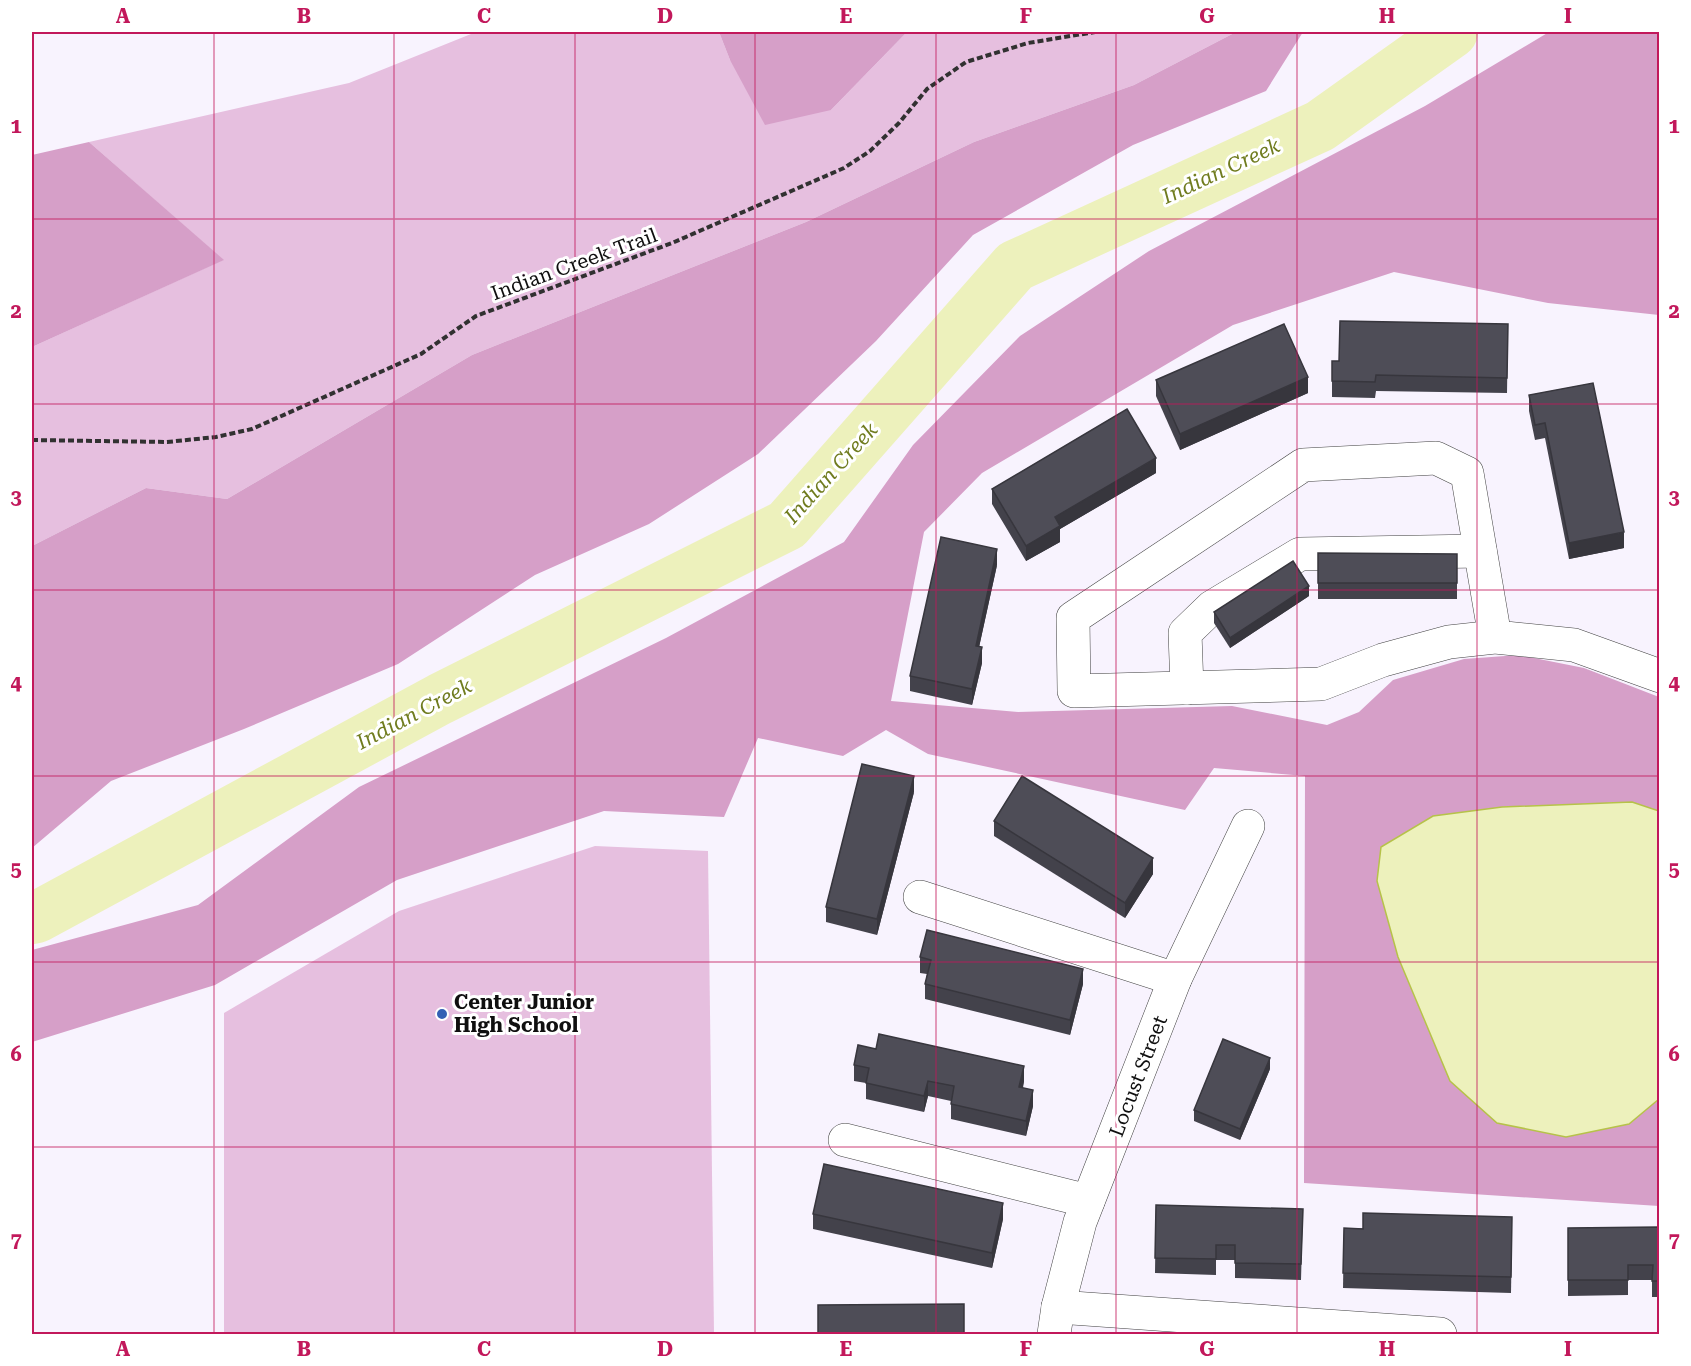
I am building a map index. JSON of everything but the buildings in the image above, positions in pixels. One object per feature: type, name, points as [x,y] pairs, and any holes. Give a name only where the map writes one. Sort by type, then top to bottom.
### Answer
[{"type":"street","points":[[1495,637],[1467,473],[1436,458],[1303,465],[1073,618],[1074,691],[1321,684],[1383,660],[1449,642],[1495,637],[1574,645],[1659,676]]},
{"type":"street","points":[[1187,688],[1185,633],[1212,607],[1300,554],[1480,550]]},
{"type":"street","name":"Locust Street","points":[[1056,1321],[1080,1222],[1088,1201],[1175,979],[1248,826]]},
{"type":"street","points":[[920,897],[1175,979]]},
{"type":"street","points":[[845,1140],[1088,1201]]},
{"type":"street","points":[[1056,1321],[1440,1335]]},
{"type":"path","name":"Indian Creek Trail","points":[[32,440],[167,442],[252,429],[421,354],[476,316],[672,243],[844,168],[870,150],[899,123],[927,89],[966,62],[1028,44],[1095,32]]},
{"type":"shaded area","points":[[476,32],[719,32],[730,60],[831,110],[907,32],[1236,32],[1134,85],[974,142],[806,222],[472,355],[227,499],[146,488],[32,546],[32,347],[223,260],[89,142],[349,83]]},
{"type":"shaded area","points":[[719,32],[907,32],[831,110],[765,125],[730,60]]},
{"type":"shaded area","points":[[1236,32],[1303,32],[1266,91],[1133,145],[973,235],[876,341],[758,454],[649,524],[535,575],[398,664],[244,729],[111,781],[32,848],[32,546],[146,488],[227,499],[472,355],[806,222],[974,142],[1134,85]]},
{"type":"shaded area","points":[[1549,32],[1659,32],[1659,315],[1548,303],[1394,272],[1233,325],[982,473],[924,532],[891,701],[1018,712],[1232,706],[1327,725],[1359,712],[1393,680],[1464,659],[1519,655],[1584,668],[1659,697],[1659,811],[1632,802],[1502,807],[1377,881],[1398,957],[1427,1027],[1629,1124],[1659,1099],[1659,1206],[1304,1183],[1305,776],[1214,768],[1185,810],[928,754],[886,730],[843,756],[758,738],[724,817],[604,811],[397,880],[215,985],[32,1042],[32,950],[198,905],[359,787],[666,638],[844,542],[913,445],[1020,336],[1149,251],[1425,106]]},
{"type":"shaded area","points":[[89,142],[224,260],[32,347],[32,155]]},
{"type":"shaded area","points":[[1632,802],[1659,811],[1659,1099],[1629,1124],[1566,1137],[1497,1123],[1450,1081],[1398,957],[1377,881],[1381,847],[1433,816],[1502,807]]},
{"type":"shaded area","name":"Center Junior High School","points":[[595,846],[708,851],[714,1334],[224,1334],[224,1013],[399,911]]},
{"type":"waterway","name":"Indian Creek","points":[[32,918],[440,699],[787,525],[1015,266],[1320,126],[1452,32]]},
{"type":"place","name":"Center Junior High School","points":[[442,1014]]}]
